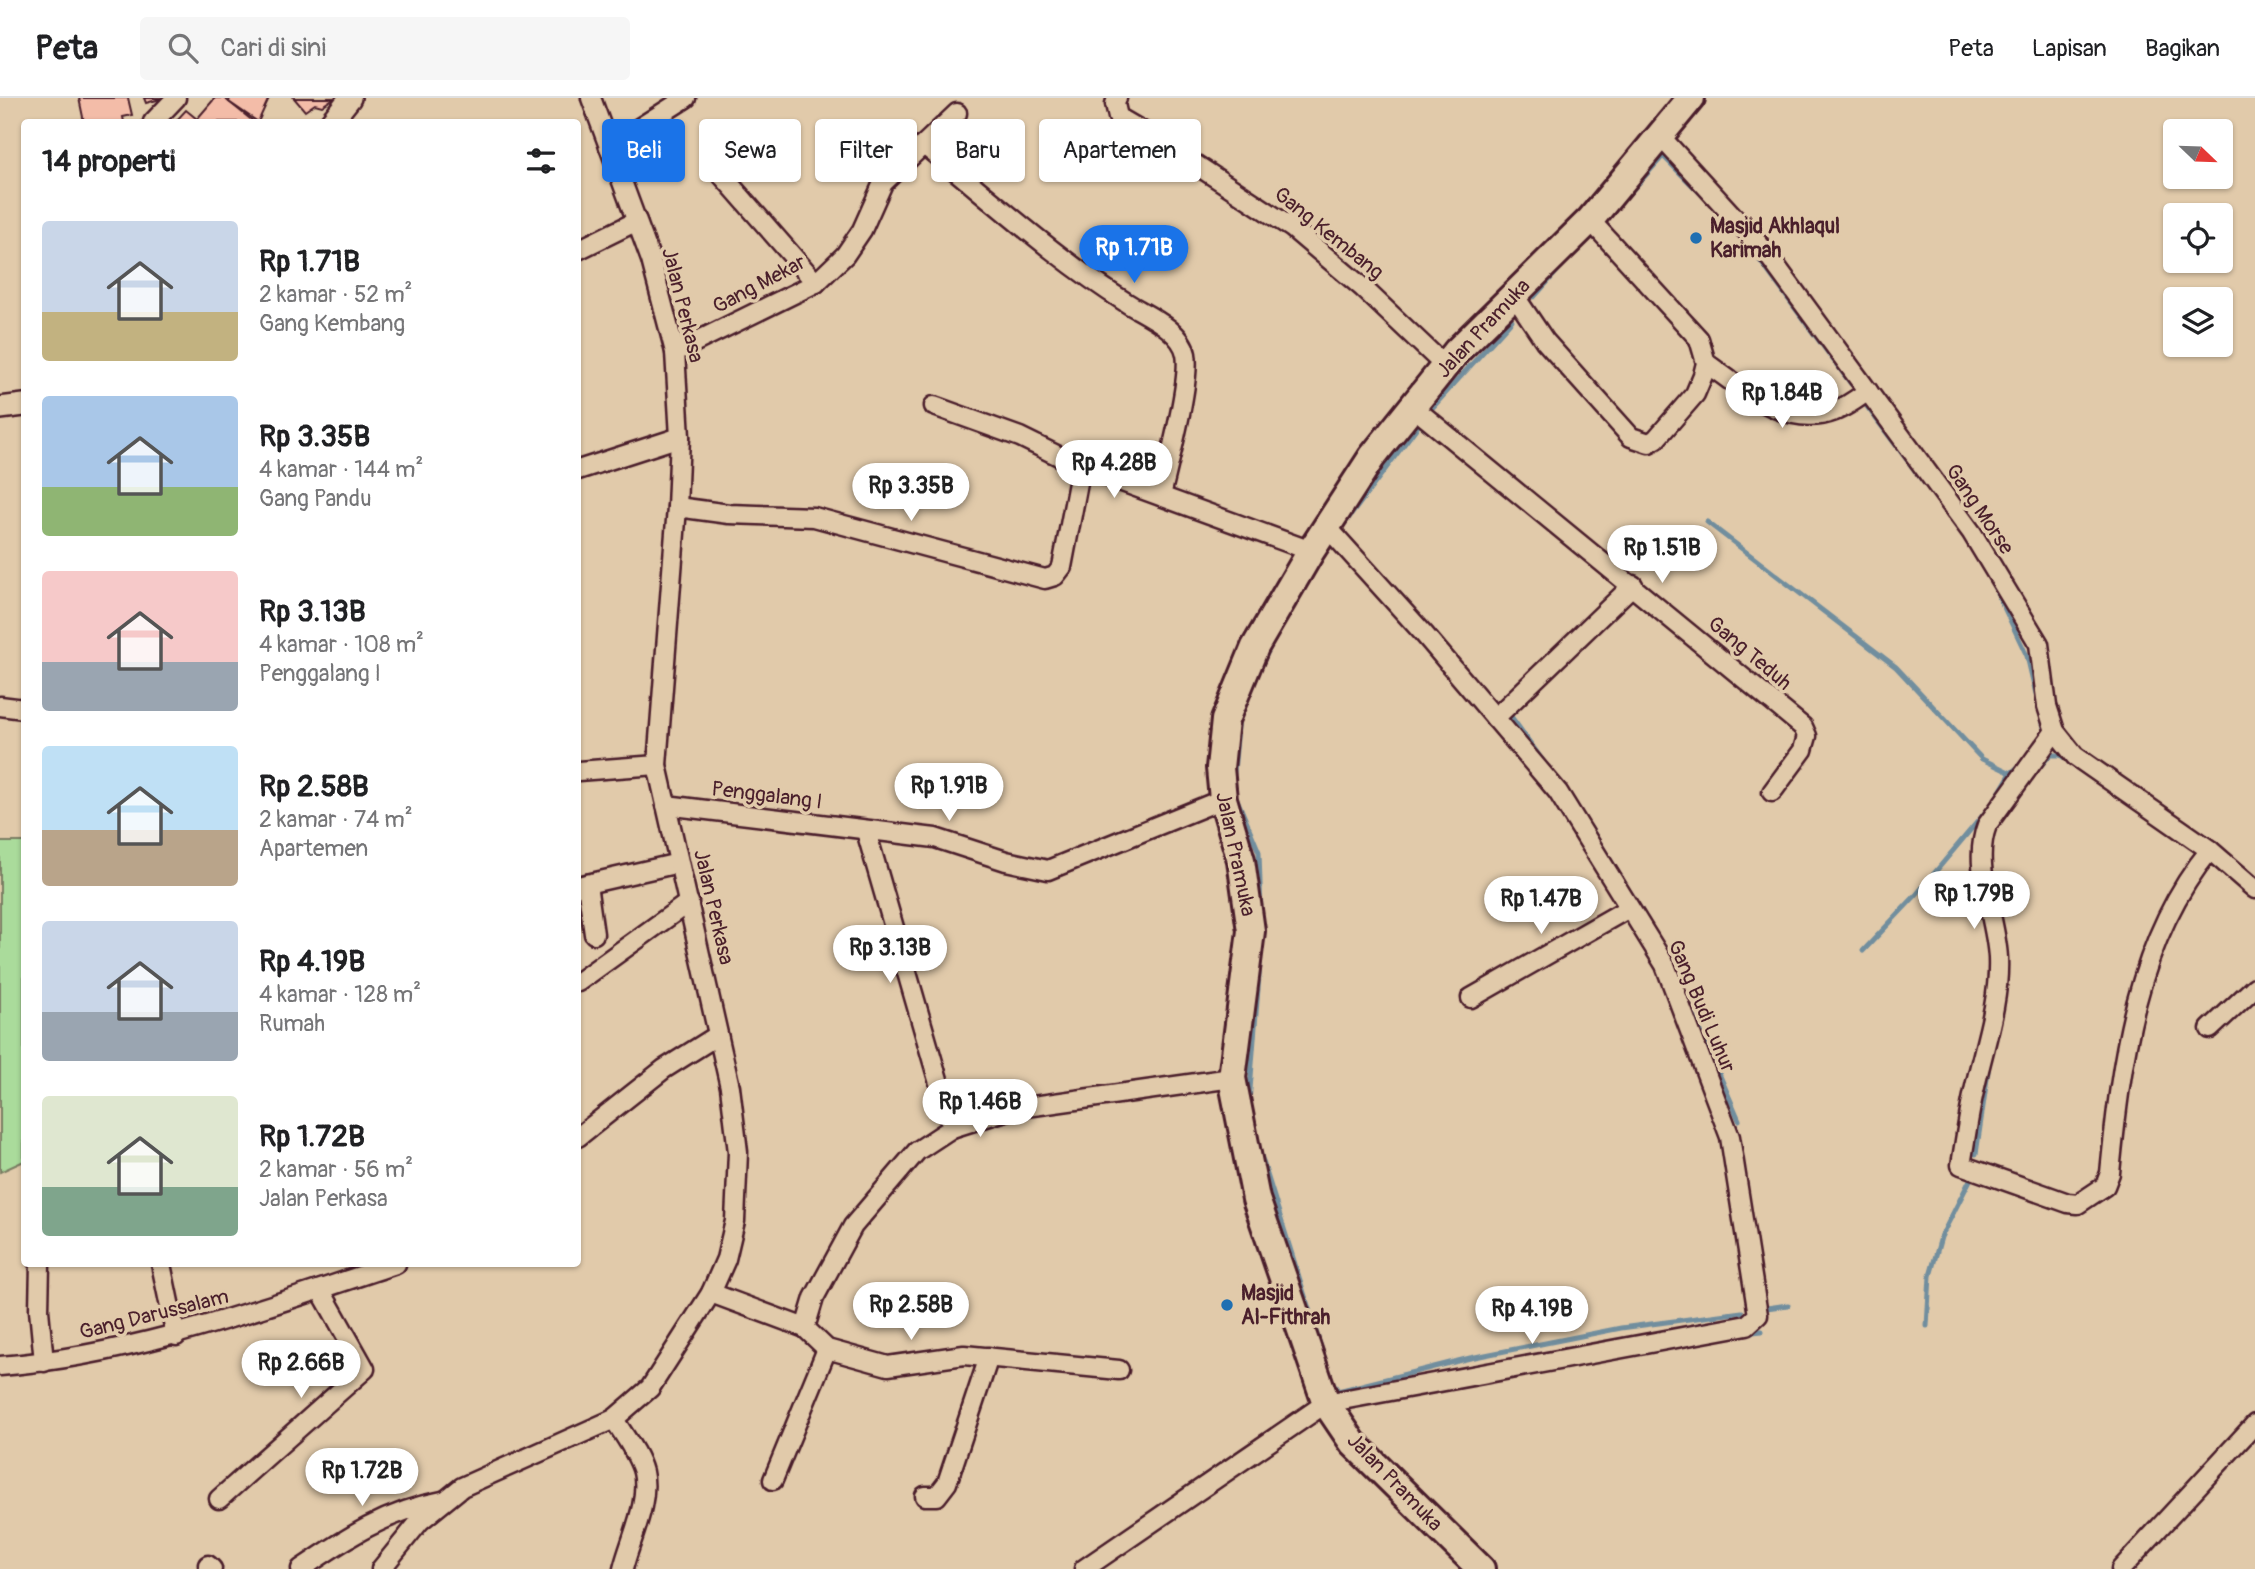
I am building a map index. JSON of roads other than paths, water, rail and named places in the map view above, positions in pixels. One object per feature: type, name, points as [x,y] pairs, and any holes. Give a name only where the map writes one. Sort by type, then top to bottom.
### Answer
[{"type":"main road","name":"Jalan Pramuka","points":[[1481,1569],[1353,1443],[1326,1403],[1256,1199],[1232,1078],[1251,930],[1241,860],[1223,799],[1220,768],[1225,720],[1255,647],[1311,551],[1372,457],[1445,366],[1590,220],[1691,98]]},
{"type":"street","points":[[156,119],[176,98]]},
{"type":"street","points":[[333,119],[350,98]]},
{"type":"street","name":"Jalan Perkasa","points":[[591,98],[602,128]]},
{"type":"street","points":[[653,119],[686,98]]},
{"type":"street","name":"Gang Kembang","points":[[1117,98],[1115,104],[1118,117],[1292,228],[1363,288],[1445,366]]},
{"type":"street","name":"Gang Mekar","points":[[675,352],[816,283],[845,255],[862,230],[883,183],[957,113]]},
{"type":"street","name":"Gang Morse","points":[[1661,137],[1765,251],[1972,533],[2039,644],[2047,706],[2055,731],[2075,756],[2210,850],[2255,889]]},
{"type":"street","points":[[924,145],[1104,288],[1166,327],[1181,341],[1186,354],[1186,377],[1161,496]]},
{"type":"street","name":"Jalan Perkasa","points":[[381,1569],[420,1521],[462,1487],[614,1419],[650,1388],[711,1293],[726,1259],[735,1221],[737,1152],[730,1087],[657,765],[677,507],[680,437],[675,352],[651,260],[622,182]]},
{"type":"street","points":[[728,182],[816,283]]},
{"type":"street","points":[[1514,295],[1545,341],[1631,437],[1649,443],[1656,439],[1695,394],[1706,363],[1699,339],[1590,220]]},
{"type":"street","points":[[581,248],[636,221]]},
{"type":"street","points":[[1706,363],[1770,408],[1808,415],[1834,412],[1868,391]]},
{"type":"street","points":[[0,408],[21,405]]},
{"type":"street","points":[[934,406],[1020,437],[1081,467],[1311,551]]},
{"type":"street","name":"Gang Teduh","points":[[1413,407],[1803,727],[1807,736],[1802,750],[1772,792]]},
{"type":"street","points":[[581,469],[680,437]]},
{"type":"street","points":[[677,507],[729,514],[814,517],[1045,579],[1055,576],[1062,567],[1081,467]]},
{"type":"street","name":"Gang Budi Luhur","points":[[1326,1403],[1747,1325],[1758,1315],[1730,1138],[1706,1067],[1665,965],[1558,792],[1328,528]]},
{"type":"street","points":[[1495,718],[1633,585]]},
{"type":"street","points":[[0,706],[21,709]]},
{"type":"street","points":[[2055,731],[1987,825],[1982,838],[1983,866],[1998,959],[1993,1012],[1972,1097],[1961,1166],[2068,1203],[2078,1204],[2105,1186],[2110,1173],[2119,1085],[2134,1010],[2158,933],[2185,880],[2210,850]]},
{"type":"street","points":[[581,771],[657,765]]},
{"type":"street","name":"Penggalang I","points":[[666,805],[935,838],[1006,861],[1048,870],[1223,799]]},
{"type":"street","points":[[866,831],[952,1128]]},
{"type":"street","points":[[594,934],[582,885],[679,863]]},
{"type":"street","points":[[581,980],[689,902]]},
{"type":"street","points":[[1471,998],[1629,908]]},
{"type":"street","points":[[2210,1029],[2255,987]]},
{"type":"street","points":[[581,1135],[664,1069],[718,1035]]},
{"type":"street","points":[[805,1328],[814,1298],[853,1226],[917,1152],[952,1128],[1012,1109],[1232,1078]]},
{"type":"street","points":[[40,1267],[39,1310],[44,1362]]},
{"type":"street","points":[[162,1267],[176,1336]]},
{"type":"street","name":"Gang Darussalam","points":[[0,1366],[44,1362],[176,1336],[387,1267]]},
{"type":"street","points":[[219,1499],[365,1369],[321,1290]]},
{"type":"street","points":[[711,1293],[805,1328],[827,1349],[888,1366],[964,1355],[1119,1370]]},
{"type":"street","points":[[773,1480],[827,1349]]},
{"type":"street","points":[[925,1496],[937,1496],[947,1483],[989,1357]]},
{"type":"street","points":[[1084,1569],[1326,1403]]},
{"type":"street","points":[[614,1419],[635,1452],[643,1473],[643,1497],[623,1569]]},
{"type":"street","points":[[2121,1569],[2255,1424]]},
{"type":"street","points":[[301,1569],[358,1531],[409,1507],[445,1500]]},
{"type":"waterway","points":[[1627,196],[1663,156],[1709,202]]},
{"type":"waterway","points":[[1747,243],[1851,384]]},
{"type":"waterway","points":[[1534,297],[1568,259]]},
{"type":"waterway","points":[[1433,407],[1512,320]]},
{"type":"waterway","points":[[1865,404],[1925,484]]},
{"type":"waterway","points":[[1345,523],[1420,423]]},
{"type":"waterway","points":[[1419,424],[1433,434]]},
{"type":"waterway","points":[[1707,522],[1896,667],[1982,759],[2011,773]]},
{"type":"waterway","points":[[1990,578],[2027,656],[2046,736]]},
{"type":"waterway","points":[[1257,675],[1272,643]]},
{"type":"waterway","points":[[1507,711],[1546,765]]},
{"type":"waterway","points":[[1233,783],[1239,716]]},
{"type":"waterway","points":[[2036,771],[2050,755],[2060,755],[2072,763]]},
{"type":"waterway","points":[[1996,798],[2011,773],[2021,764]]},
{"type":"waterway","points":[[1234,792],[1259,852],[1261,914]]},
{"type":"waterway","points":[[1863,951],[1916,895],[1988,809]]},
{"type":"waterway","points":[[1590,827],[1651,926]]},
{"type":"waterway","points":[[1249,1102],[1262,938]]},
{"type":"waterway","points":[[1689,1004],[1739,1120]]},
{"type":"waterway","points":[[1976,1154],[1990,1058]]},
{"type":"waterway","points":[[1259,1149],[1324,1357]]},
{"type":"waterway","points":[[1927,1326],[1930,1276],[1941,1237],[1972,1176]]},
{"type":"waterway","points":[[1760,1309],[1788,1305]]},
{"type":"waterway","points":[[1338,1391],[1470,1358],[1621,1328],[1742,1312]]},
{"type":"waterway","points":[[1744,1333],[1762,1331]]},
{"type":"waterway","points":[[1331,1380],[1339,1392]]},
{"type":"place","name":"Masjid Akhlaqul Karimah","points":[[1696,238]]},
{"type":"place","name":"Masjid Al-Fithrah","points":[[1227,1305]]}]
